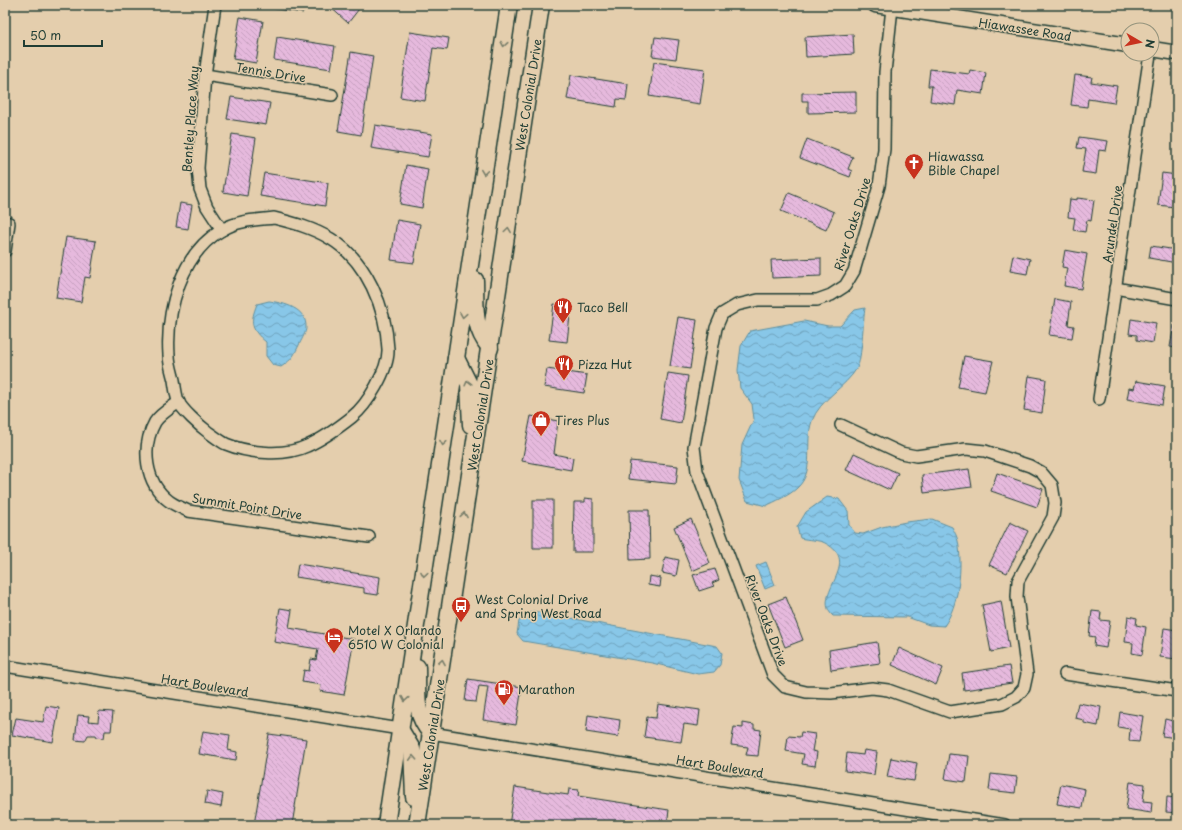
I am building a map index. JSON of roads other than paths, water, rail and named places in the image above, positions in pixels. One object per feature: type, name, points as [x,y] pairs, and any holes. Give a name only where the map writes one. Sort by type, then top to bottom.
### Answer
[{"type":"highway","points":[[386,825],[509,5]]},
{"type":"highway","name":"West Colonial Drive","points":[[416,825],[490,348],[541,5]]},
{"type":"highway","points":[[474,242],[477,326],[481,337],[490,348]]},
{"type":"highway","points":[[456,358],[470,384],[472,464]]},
{"type":"highway","points":[[417,619],[419,715],[423,724],[431,734]]},
{"type":"highway","points":[[400,729],[412,749],[416,825]]},
{"type":"main road","name":"Hiawassee Road","points":[[875,5],[1120,44]]},
{"type":"main road","points":[[1160,50],[1177,53]]},
{"type":"street","name":"Bentley Place Way","points":[[215,5],[205,75],[198,168],[200,189],[207,207],[222,230]]},
{"type":"street","name":"River Oaks Drive","points":[[841,425],[901,453],[916,456],[966,449],[985,451],[1030,466],[1041,472],[1052,485],[1055,503],[1052,518],[1018,581],[1017,597],[1027,674],[1024,688],[1016,697],[1002,704],[950,712],[888,690],[872,688],[831,693],[806,692],[785,687],[773,675],[698,470],[694,447],[716,328],[722,314],[737,305],[758,300],[818,300],[831,296],[845,286],[854,271],[879,186],[884,149],[886,72],[892,8]]},
{"type":"street","name":"Arundel Drive","points":[[1099,399],[1149,62]]},
{"type":"street","name":"Tennis Drive","points":[[205,75],[332,95]]},
{"type":"street","points":[[274,218],[305,226],[332,239],[356,260],[373,287],[382,315],[388,351],[380,382],[360,410],[333,432],[305,447],[279,452],[250,450],[225,444],[201,427],[178,402],[168,356],[171,316],[181,278],[199,247],[222,230],[243,221],[274,218]]},
{"type":"street","points":[[5,251],[9,223]]},
{"type":"street","points":[[1116,288],[1177,299]]},
{"type":"street","name":"Summit Point Drive","points":[[178,402],[156,421],[149,438],[147,461],[152,482],[168,500],[188,511],[370,537]]},
{"type":"street","name":"Hart Boulevard","points":[[5,666],[400,729]]},
{"type":"street","points":[[1065,674],[1177,691]]},
{"type":"street","name":"Hart Boulevard","points":[[431,734],[1005,825]]},
{"type":"water","points":[[269,301],[281,303],[294,308],[299,311],[305,321],[306,328],[296,351],[291,359],[281,367],[273,365],[266,356],[266,342],[257,333],[253,325],[253,316],[257,304]]},
{"type":"water","points":[[865,308],[859,363],[846,382],[821,406],[812,421],[809,438],[808,465],[803,481],[790,493],[766,506],[747,501],[739,480],[742,445],[754,419],[752,404],[740,388],[738,370],[741,346],[750,331],[804,321],[828,326],[840,326],[855,310]]},
{"type":"water","points":[[827,497],[839,499],[848,511],[849,525],[855,533],[863,534],[882,527],[932,519],[952,527],[958,541],[960,573],[953,607],[944,626],[929,625],[907,617],[833,616],[828,608],[828,599],[839,569],[839,560],[836,551],[820,541],[800,538],[797,527],[806,512]]},
{"type":"water","points":[[766,562],[775,585],[765,589],[756,566]]},
{"type":"water","points":[[533,611],[717,646],[722,653],[720,665],[714,672],[698,674],[652,663],[523,641],[517,634],[519,621]]},
{"type":"place","name":"Hiawassa Bible Chapel","points":[[914,180]]},
{"type":"place","name":"Taco Bell","points":[[563,324]]},
{"type":"place","name":"Pizza Hut","points":[[564,381]]},
{"type":"place","name":"Tires Plus","points":[[541,437]]},
{"type":"place","name":"West Colonial Drive and Spring West Road","points":[[461,623]]},
{"type":"place","name":"Motel X Orlando 6510 W Colonial","points":[[334,654]]},
{"type":"place","name":"Marathon","points":[[504,706]]}]
